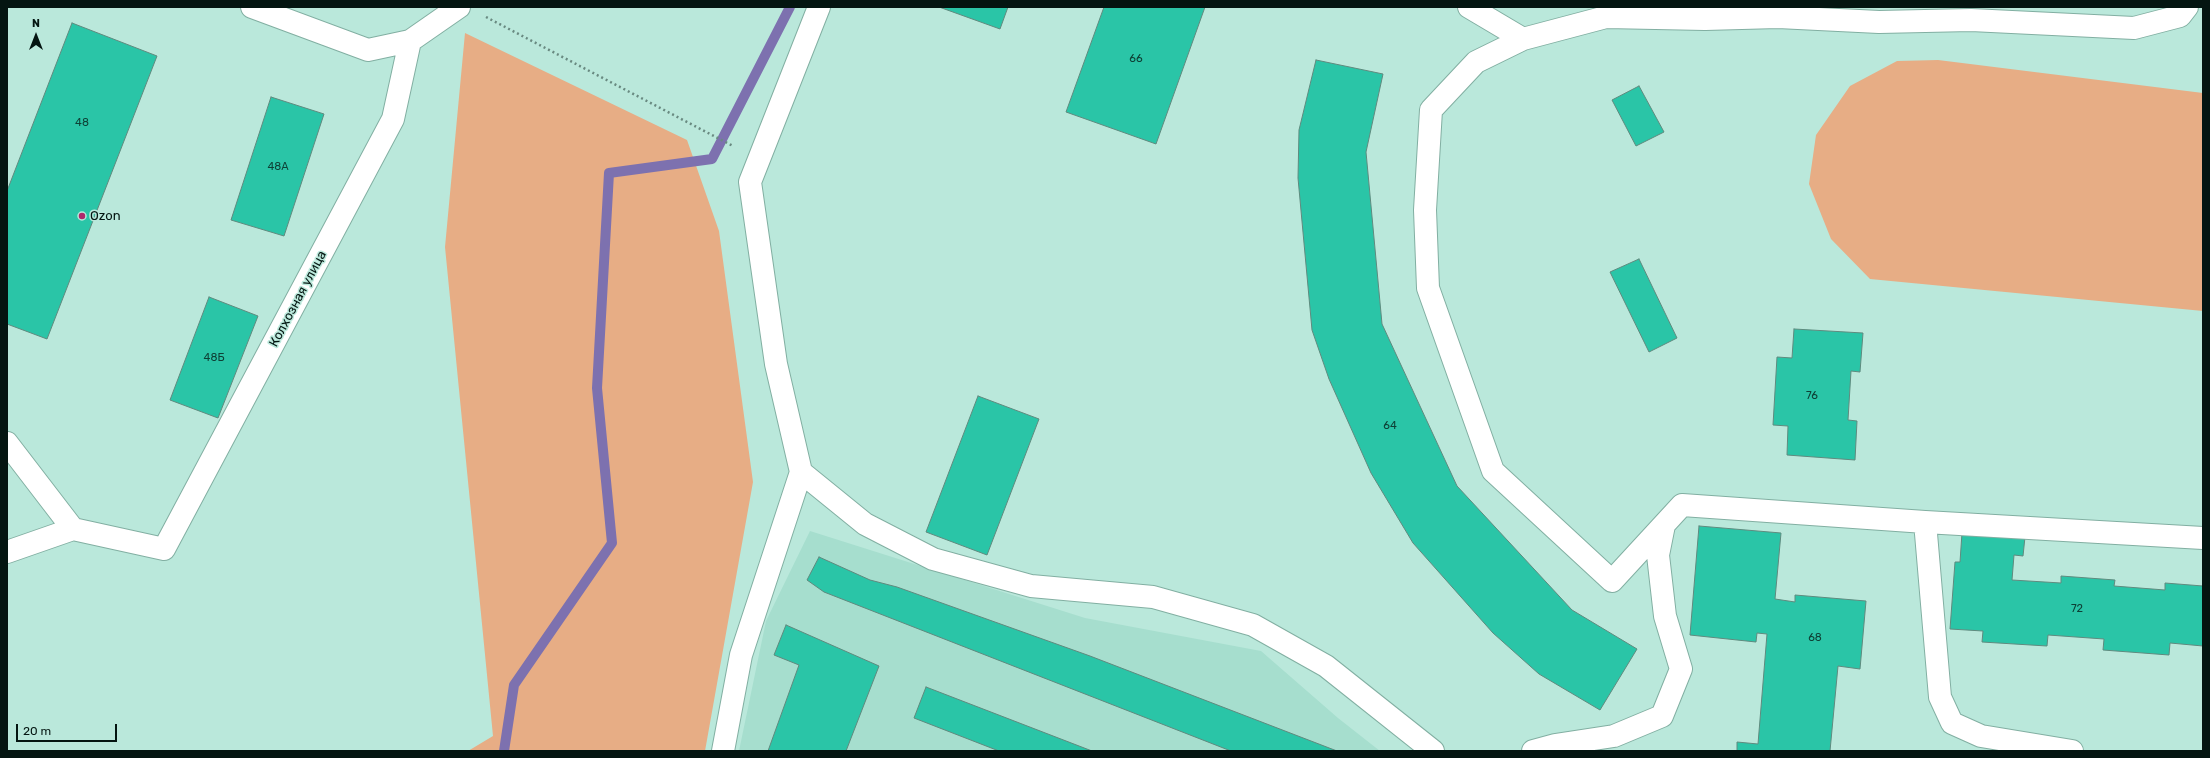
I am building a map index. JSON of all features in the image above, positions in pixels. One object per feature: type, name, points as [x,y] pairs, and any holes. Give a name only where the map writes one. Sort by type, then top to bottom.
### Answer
[{"type":"street","points":[[252,7],[368,50],[410,41],[459,7]]},
{"type":"street","points":[[723,751],[741,654],[801,472],[776,364],[750,182],[819,7]]},
{"type":"street","points":[[1469,7],[1523,39]]},
{"type":"street","points":[[2187,7],[2180,16],[2134,28],[1971,20],[1879,22],[1778,17],[1705,19],[1606,17],[1523,39],[1476,62],[1431,110],[1425,210],[1428,288],[1493,470],[1612,581],[1682,505],[1925,522],[2203,538]]},
{"type":"street","name":"Колхозная улица","points":[[73,529],[164,549],[393,119],[410,41]]},
{"type":"street","points":[[7,443],[73,529],[7,552]]},
{"type":"street","points":[[801,472],[865,524],[933,559],[1031,586],[1153,597],[1253,625],[1326,666],[1433,751]]},
{"type":"street","points":[[1925,522],[1940,697],[1952,723],[1981,736],[2072,751]]},
{"type":"street","points":[[1533,751],[1555,745],[1614,736],[1662,716],[1681,669],[1665,616],[1663,601],[1658,555],[1665,523]]},
{"type":"path","points":[[482,14],[735,147]]},
{"type":"shaded area","points":[[465,33],[687,140],[719,231],[753,482],[705,751],[468,751],[493,736],[445,247]]},
{"type":"shaded area","points":[[1938,60],[2203,93],[2203,311],[1870,279],[1831,239],[1809,184],[1816,135],[1850,86],[1897,61]]},
{"type":"shaded area","points":[[810,531],[1085,618],[1261,651],[1338,718],[1380,751],[739,751],[766,621]]},
{"type":"building","points":[[939,7],[1008,7],[1000,29]]},
{"type":"building","points":[[1104,7],[1205,7],[1156,144],[1066,112]]},
{"type":"building","points":[[72,23],[157,56],[47,339],[7,324],[7,191]]},
{"type":"building","points":[[1316,60],[1383,74],[1366,152],[1382,324],[1457,486],[1572,610],[1637,649],[1600,710],[1539,674],[1493,633],[1413,543],[1371,473],[1329,379],[1312,330],[1298,178],[1299,130]]},
{"type":"building","points":[[1639,86],[1664,132],[1636,146],[1612,100]]},
{"type":"building","points":[[271,97],[324,114],[284,236],[231,220]]},
{"type":"building","points":[[1639,259],[1677,338],[1649,352],[1610,272]]},
{"type":"building","points":[[209,297],[258,316],[218,418],[170,400]]},
{"type":"building","points":[[1794,329],[1863,333],[1860,372],[1851,371],[1848,420],[1857,421],[1855,460],[1787,455],[1788,426],[1773,425],[1777,357],[1792,358]]},
{"type":"building","points":[[978,396],[1039,419],[987,555],[926,532]]},
{"type":"building","points":[[1699,526],[1781,533],[1775,599],[1795,602],[1795,595],[1866,601],[1860,669],[1838,666],[1830,751],[1737,751],[1737,742],[1758,744],[1767,634],[1757,633],[1756,642],[1690,635]]},
{"type":"building","points":[[1962,533],[2025,537],[2023,556],[2014,555],[2012,580],[2061,583],[2061,576],[2115,580],[2114,586],[2165,590],[2165,583],[2203,586],[2203,646],[2170,643],[2169,655],[2103,650],[2104,639],[2048,635],[2047,646],[1982,642],[1983,631],[1950,629],[1955,562],[1960,562]]},
{"type":"building","points":[[819,557],[870,580],[897,587],[1090,656],[1337,751],[1231,751],[824,592],[807,580]]},
{"type":"building","points":[[786,625],[879,666],[846,751],[768,751],[799,665],[774,655]]},
{"type":"building","points":[[926,687],[1092,751],[999,751],[914,718]]},
{"type":"waterway","points":[[504,751],[514,685],[612,543],[597,388],[609,173],[712,159],[790,7]]},
{"type":"place","name":"Ozon","points":[[82,216]]}]
